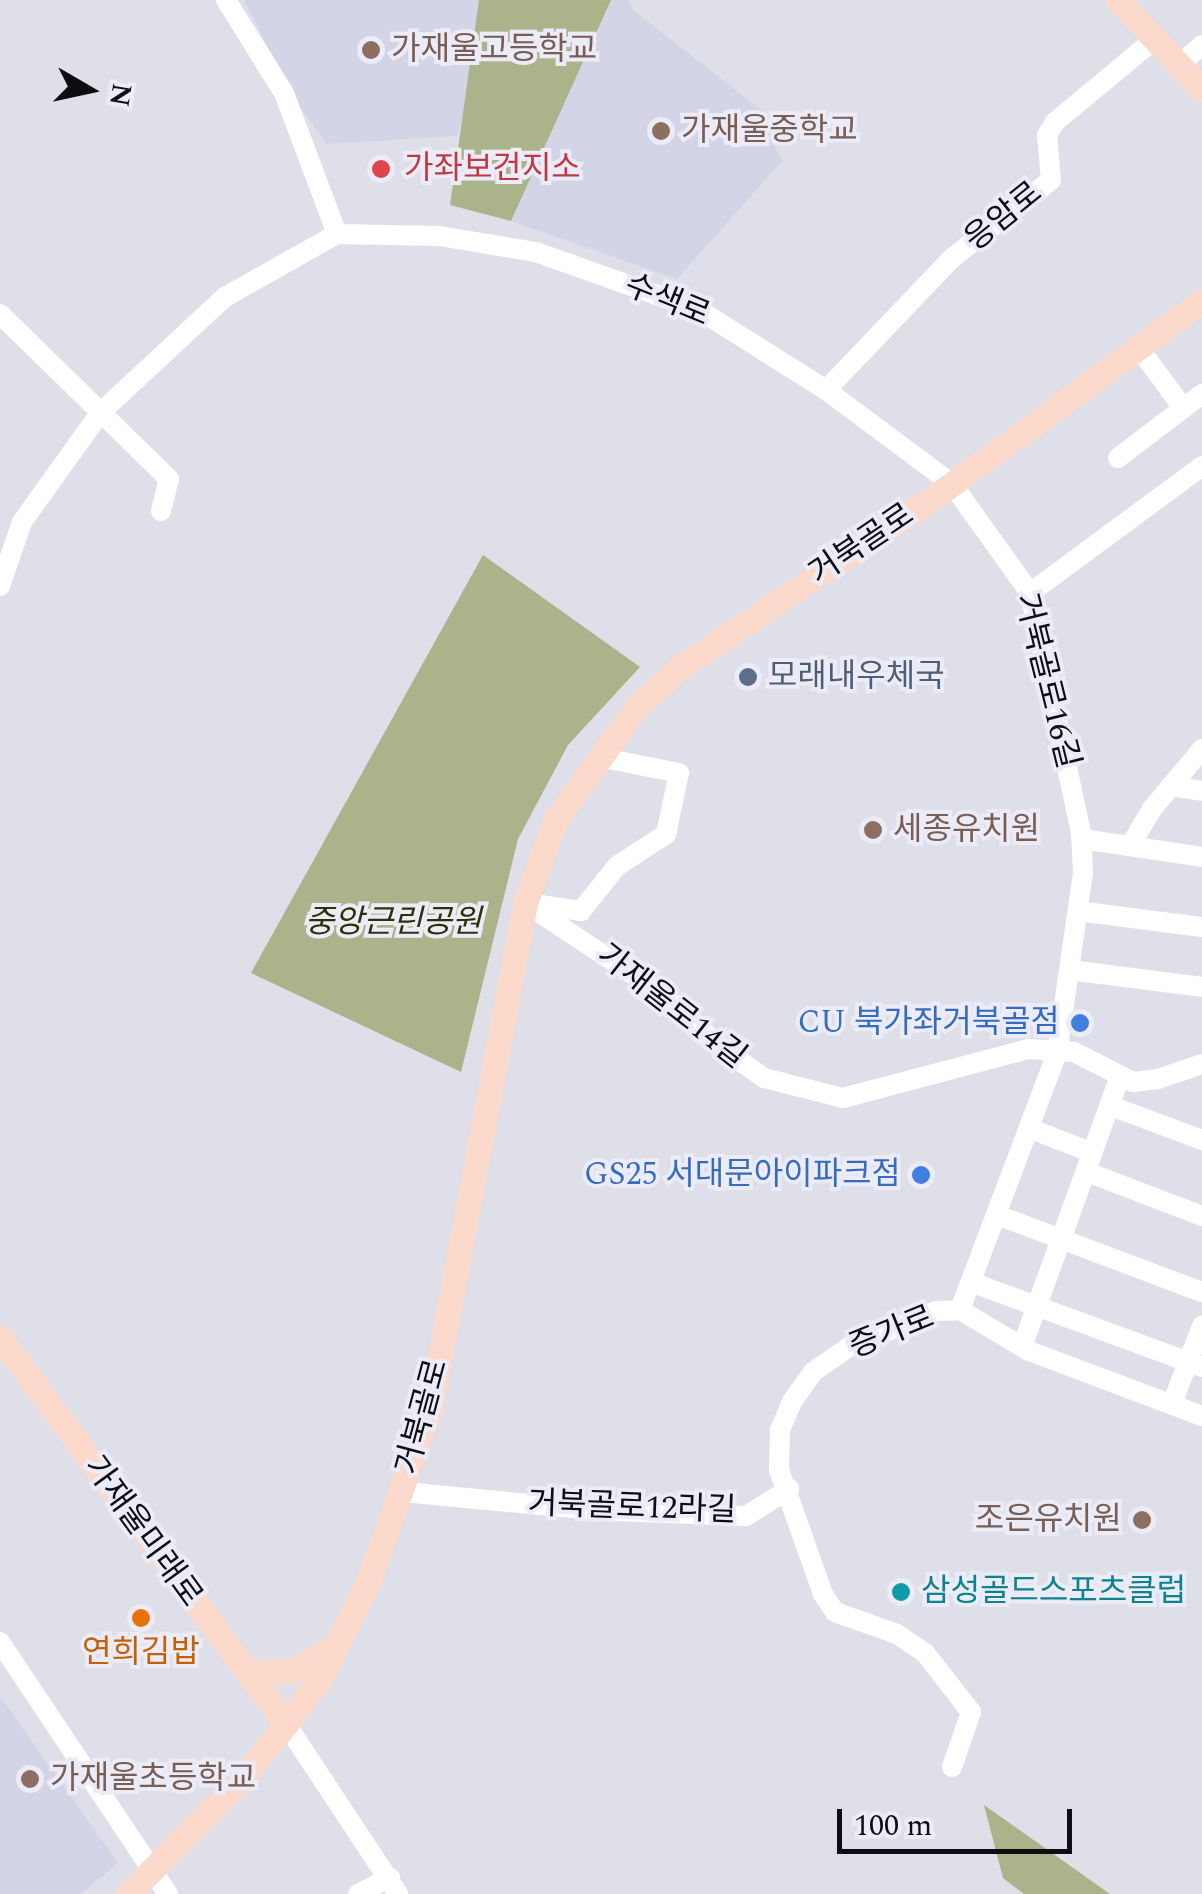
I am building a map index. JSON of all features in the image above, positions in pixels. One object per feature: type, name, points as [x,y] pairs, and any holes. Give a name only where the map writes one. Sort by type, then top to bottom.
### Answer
[{"type":"main road","points":[[1118,0],[1202,89]]},
{"type":"main road","name":"거북골로","points":[[128,1894],[239,1782],[320,1679],[340,1644],[402,1492],[430,1409],[525,903],[556,821],[599,757],[635,708],[679,668],[952,484],[1202,301]]},
{"type":"main road","name":"가재울미래로","points":[[0,1338],[286,1724]]},
{"type":"main road","points":[[250,1673],[292,1672],[340,1644]]},
{"type":"street","points":[[0,586],[22,522],[100,413],[225,298],[337,234],[284,94],[226,0]]},
{"type":"street","name":"응암로","points":[[826,390],[951,259],[1051,180],[1048,134],[1055,122],[1155,39]]},
{"type":"street","points":[[1179,65],[1202,46]]},
{"type":"street","name":"수색로","points":[[337,234],[438,236],[536,252],[700,310],[826,390],[952,484]]},
{"type":"street","points":[[0,314],[170,479],[161,511]]},
{"type":"street","points":[[1139,348],[1183,408]]},
{"type":"street","points":[[1118,458],[1202,394]]},
{"type":"street","points":[[1030,593],[1201,468]]},
{"type":"street","name":"거북골로16길","points":[[952,484],[1030,593],[1082,839],[1078,910],[1057,1053],[960,1310]]},
{"type":"street","points":[[1130,846],[1202,749]]},
{"type":"street","points":[[525,903],[581,911],[617,866],[666,834],[679,772],[599,757]]},
{"type":"street","points":[[1171,786],[1202,792]]},
{"type":"street","points":[[1082,839],[1202,857]]},
{"type":"street","name":"가재울로14길","points":[[525,903],[660,993],[720,1046],[764,1078],[843,1098],[1029,1050],[1074,1052],[1120,1076]]},
{"type":"street","points":[[1078,910],[1202,927]]},
{"type":"street","points":[[1070,970],[1202,986]]},
{"type":"street","points":[[1022,1347],[1120,1076],[1133,1082],[1158,1079],[1202,1064]]},
{"type":"street","points":[[1111,1106],[1202,1140]]},
{"type":"street","points":[[1031,1129],[1202,1216]]},
{"type":"street","points":[[997,1215],[1202,1292]]},
{"type":"street","points":[[971,1282],[1195,1365]]},
{"type":"street","name":"증가로","points":[[789,1488],[779,1470],[780,1430],[813,1372],[848,1347],[936,1311],[960,1310],[1022,1347],[1202,1416]]},
{"type":"street","points":[[1172,1404],[1195,1365],[1202,1326]]},
{"type":"street","points":[[789,1488],[800,1538],[835,1612],[898,1634],[925,1653],[971,1712],[952,1767]]},
{"type":"street","name":"거북골로12라길","points":[[402,1492],[592,1510],[746,1516],[789,1488]]},
{"type":"street","points":[[0,1642],[168,1894]]},
{"type":"street","points":[[286,1724],[394,1886],[358,1894]]},
{"type":"shaded area","name":"가재울고등학교","points":[[244,0],[479,0],[466,108],[457,136],[326,144],[295,100]]},
{"type":"shaded area","name":"가재울중학교","points":[[611,0],[628,0],[632,9],[770,117],[773,145],[783,160],[677,279],[511,221]]},
{"type":"shaded area","name":"가재울초등학교","points":[[0,1696],[118,1863],[81,1894],[0,1894]]},
{"type":"green space","points":[[479,0],[611,0],[511,221],[450,205]]},
{"type":"green space","name":"중앙근린공원","points":[[483,555],[640,667],[568,745],[518,839],[461,1072],[251,973]]},
{"type":"green space","points":[[984,1805],[1110,1894],[1024,1894],[1003,1878]]},
{"type":"place","name":"가재울고등학교","points":[[371,50]]},
{"type":"place","name":"가재울중학교","points":[[661,131]]},
{"type":"place","name":"가좌보건지소","points":[[381,169]]},
{"type":"place","name":"모래내우체국","points":[[748,677]]},
{"type":"place","name":"세종유치원","points":[[873,830]]},
{"type":"place","name":"CU 북가좌거북골점","points":[[1080,1023]]},
{"type":"place","name":"GS25 서대문아이파크점","points":[[921,1175]]},
{"type":"place","name":"조은유치원","points":[[1142,1520]]},
{"type":"place","name":"삼성골드스포츠클럽","points":[[901,1592]]},
{"type":"place","name":"연희김밥","points":[[141,1618]]},
{"type":"place","name":"가재울초등학교","points":[[30,1779]]}]
